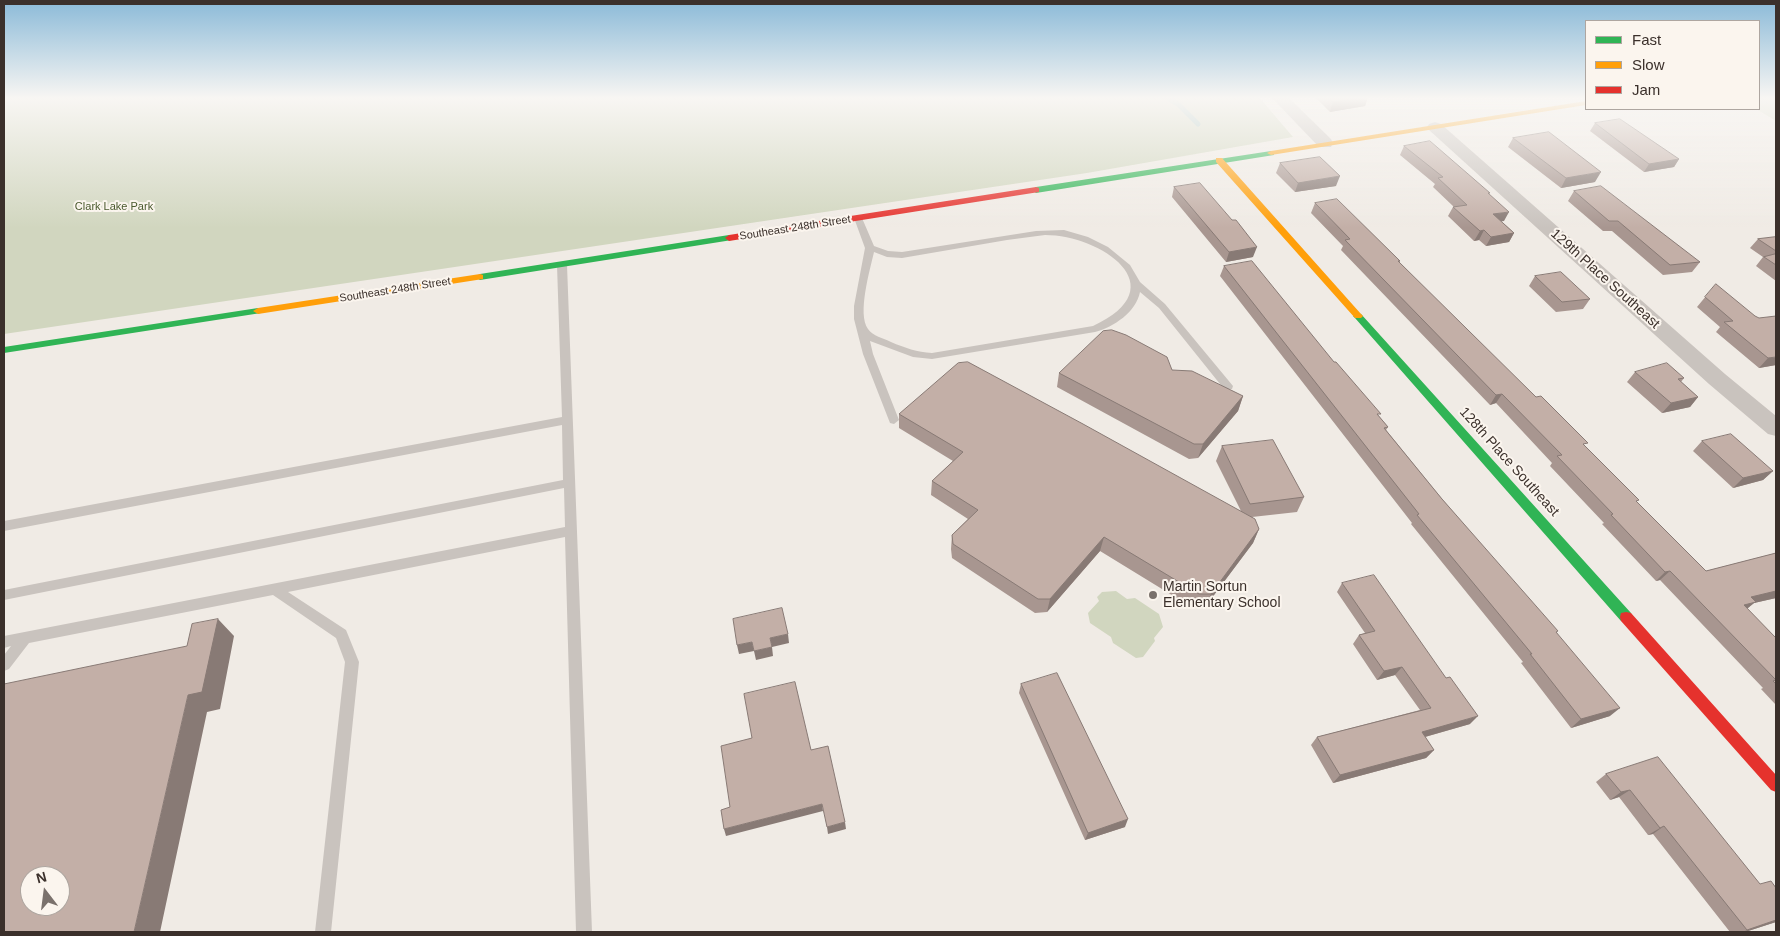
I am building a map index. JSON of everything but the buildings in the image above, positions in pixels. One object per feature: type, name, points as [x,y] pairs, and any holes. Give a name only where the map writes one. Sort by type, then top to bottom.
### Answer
[{"type":"street","name":"Southeast 248th Street","points":[[4,350],[562,265],[1342,141]]},
{"type":"street","name":"129th Place Southeast","points":[[1450,141],[1710,373],[1776,428]]},
{"type":"street","name":"128th Place Southeast","points":[[1219,160],[1776,785]]},
{"type":"lane","points":[[858,218],[870,248],[859,306],[859,319],[868,354],[894,420]]},
{"type":"lane","points":[[863,330],[878,340],[917,355],[932,356],[961,352],[1095,329],[1113,321],[1125,311],[1136,290],[1129,267],[1112,253],[1077,236],[1064,233],[1021,235],[902,254],[886,254],[870,248]]},
{"type":"lane","points":[[562,265],[584,932]]},
{"type":"lane","points":[[1135,283],[1162,306],[1228,386]]},
{"type":"lane","points":[[4,526],[567,420]]},
{"type":"lane","points":[[4,595],[569,483]]},
{"type":"lane","points":[[4,642],[571,531]]},
{"type":"lane","points":[[276,590],[341,634],[352,662],[323,932]]},
{"type":"lane","points":[[4,665],[25,638]]},
{"type":"green space","name":"Clark Lake Park","points":[[4,141],[1272,141],[1087,173],[4,334]]},
{"type":"green space","points":[[1116,591],[1127,599],[1135,598],[1159,614],[1163,627],[1143,657],[1136,658],[1113,643],[1111,637],[1090,623],[1088,613],[1099,601],[1097,597],[1102,592]]},
{"type":"traffic: fast","points":[[1036,190],[1271,153]]},
{"type":"traffic: fast","points":[[480,277],[729,238]]},
{"type":"traffic: fast","points":[[4,350],[258,311]]},
{"type":"traffic: fast","points":[[1358,316],[1626,617]]},
{"type":"traffic: slow","points":[[1271,153],[1349,141]]},
{"type":"traffic: slow","points":[[1219,160],[1358,316]]},
{"type":"traffic: slow","points":[[258,311],[480,277]]},
{"type":"traffic: jam","points":[[729,238],[1036,190]]},
{"type":"traffic: jam","points":[[1626,617],[1776,785]]},
{"type":"place","name":"Martin Sortun Elementary School","points":[[1153,595]]}]
